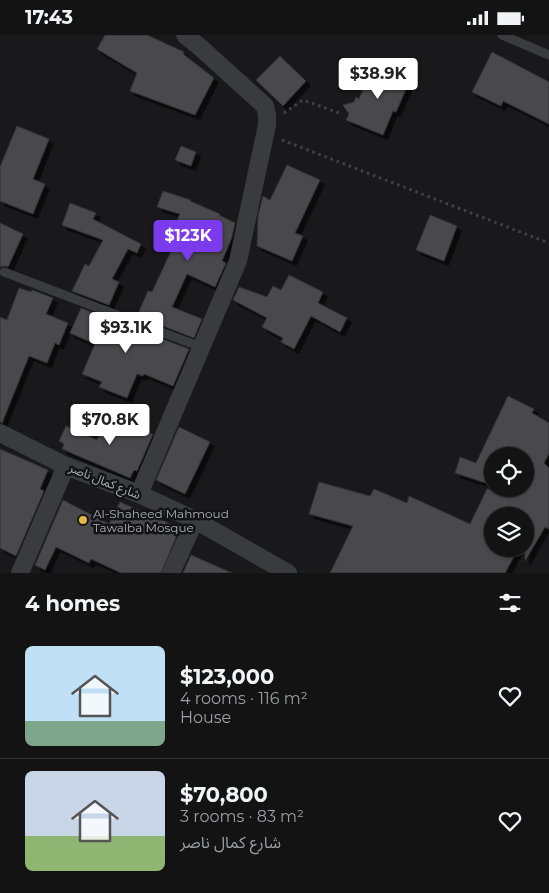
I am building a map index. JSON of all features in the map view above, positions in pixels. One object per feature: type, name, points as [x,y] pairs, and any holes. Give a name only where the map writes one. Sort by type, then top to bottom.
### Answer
[{"type":"street","points":[[139,494],[238,261],[268,115],[265,106],[202,48],[185,35]]},
{"type":"street","name":"شارع كمال ناصر","points":[[0,433],[66,466],[139,494],[194,520],[287,573]]},
{"type":"street","points":[[20,573],[66,466]]},
{"type":"street","points":[[172,573],[194,520]]},
{"type":"lane","points":[[502,35],[549,55]]},
{"type":"lane","points":[[4,272],[201,347]]},
{"type":"path","points":[[342,114],[303,100],[266,129],[549,243]]},
{"type":"building","points":[[105,35],[147,35],[184,52],[183,54],[214,78],[195,115],[130,91],[137,73],[97,49]]},
{"type":"building","points":[[492,52],[549,82],[549,124],[503,101],[501,106],[472,92]]},
{"type":"building","points":[[280,56],[306,81],[283,106],[256,80]]},
{"type":"building","points":[[373,65],[410,80],[396,112],[393,111],[383,135],[346,120],[349,114],[343,105],[354,102],[356,97],[359,99]]},
{"type":"building","points":[[17,126],[49,139],[33,179],[45,184],[33,214],[0,201],[0,167]]},
{"type":"building","points":[[181,146],[196,152],[191,166],[175,160]]},
{"type":"building","points":[[287,165],[320,180],[295,233],[303,236],[292,261],[257,246],[258,216],[263,196],[270,200]]},
{"type":"building","points":[[163,191],[191,200],[235,223],[232,237],[222,261],[226,263],[215,287],[187,274],[172,307],[202,319],[194,338],[137,316],[148,291],[152,292],[180,232],[173,229],[180,214],[157,207]]},
{"type":"building","points":[[70,203],[96,213],[93,219],[141,244],[137,253],[128,249],[112,279],[119,282],[109,305],[72,291],[85,264],[89,266],[103,240],[62,225]]},
{"type":"building","points":[[430,215],[457,226],[444,261],[416,250]]},
{"type":"building","points":[[0,223],[23,234],[8,267],[0,267]]},
{"type":"building","points":[[289,275],[323,292],[318,303],[347,318],[340,332],[311,316],[294,349],[281,342],[283,338],[262,327],[267,318],[233,300],[239,287],[267,297],[273,286],[281,290]]},
{"type":"building","points":[[19,288],[31,292],[32,290],[53,298],[46,314],[68,323],[59,345],[55,343],[47,363],[29,356],[2,423],[0,422],[0,317],[7,320]]},
{"type":"building","points":[[81,308],[132,329],[189,349],[173,386],[144,374],[143,376],[137,374],[127,398],[99,387],[102,382],[82,374],[95,344],[70,333]]},
{"type":"building","points":[[508,396],[534,409],[532,413],[549,423],[549,453],[544,463],[549,468],[549,529],[545,527],[534,546],[534,507],[484,507],[484,557],[514,557],[505,573],[330,573],[353,526],[309,514],[319,482],[370,496],[374,489],[407,503],[409,496],[470,524],[484,495],[484,497],[534,497],[534,447],[484,447],[484,482],[455,473],[460,457],[476,463]]},
{"type":"building","points":[[107,415],[153,434],[137,471],[134,470],[130,478],[62,449],[64,444],[59,441],[66,426],[97,440]]},
{"type":"building","points":[[179,427],[210,442],[185,494],[156,480]]},
{"type":"building","points":[[0,449],[48,470],[40,489],[44,491],[16,556],[0,548]]},
{"type":"building","points":[[63,500],[109,524],[120,502],[180,528],[161,573],[121,573],[91,559],[89,563],[56,547],[45,570],[35,565]]},
{"type":"building","points":[[191,555],[232,573],[183,573]]},
{"type":"place","name":"Al-Shaheed Mahmoud Tawalba Mosque","points":[[83,520]]}]
